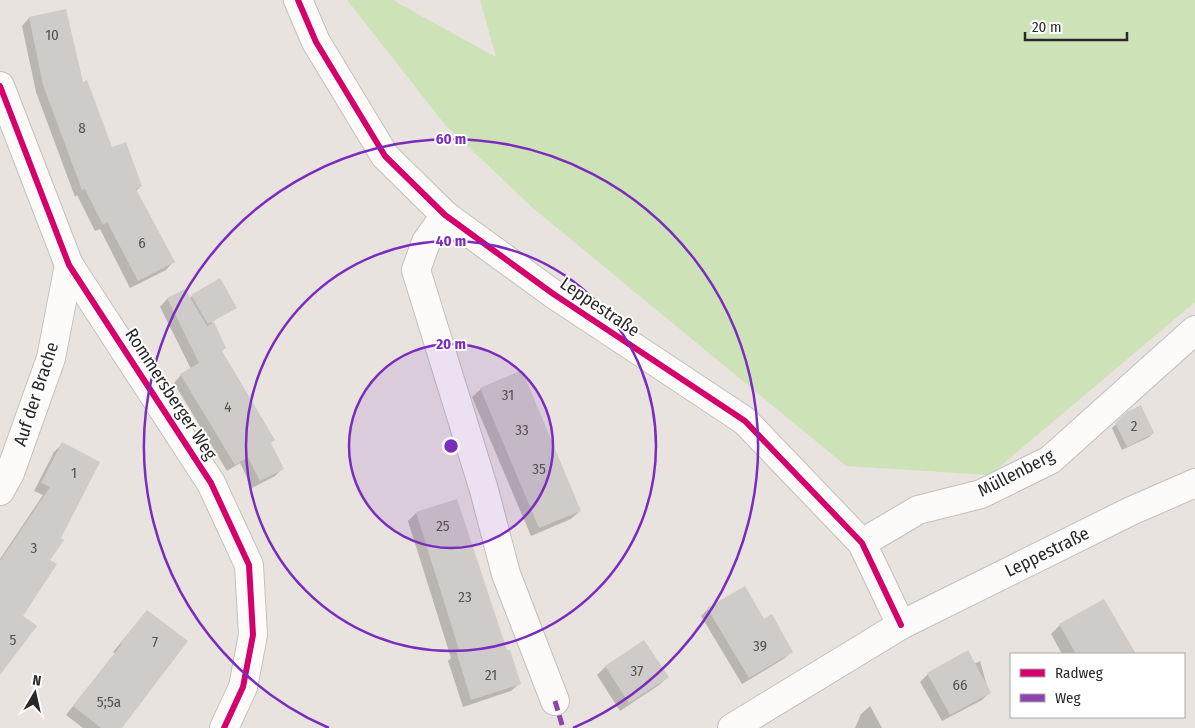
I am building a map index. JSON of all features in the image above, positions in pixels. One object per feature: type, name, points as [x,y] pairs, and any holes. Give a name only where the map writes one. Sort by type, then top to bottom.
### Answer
[{"type":"street","name":"Leppestraße","points":[[298,0],[316,42],[385,156],[445,215],[552,293],[745,421],[862,542],[901,625]]},
{"type":"street","name":"Rommersberger Weg","points":[[0,86],[69,265],[211,483],[249,566],[254,635],[243,687],[224,728]]},
{"type":"street","points":[[445,215],[426,242],[416,270],[484,490],[506,574],[555,701]]},
{"type":"street","name":"Auf der Brache","points":[[0,491],[10,473],[51,358],[69,265]]},
{"type":"street","name":"Müllenberg","points":[[862,542],[918,510],[981,494],[1050,460],[1195,330]]},
{"type":"street","name":"Leppestraße","points":[[732,728],[901,625],[1131,512],[1195,483]]},
{"type":"green space","points":[[347,0],[395,0],[496,57],[480,0],[1195,0],[1195,302],[990,475],[846,466],[534,209],[446,126]]},
{"type":"building","points":[[66,9],[83,82],[87,80],[112,147],[126,142],[142,186],[136,189],[175,262],[138,281],[107,222],[103,225],[85,189],[82,190],[43,85],[29,17]]},
{"type":"building","points":[[220,278],[237,308],[208,324],[191,295]]},
{"type":"building","points":[[185,289],[207,326],[214,322],[226,348],[222,351],[275,440],[271,443],[284,469],[260,481],[248,457],[235,465],[180,374],[199,363],[167,298]]},
{"type":"building","points":[[522,370],[581,511],[539,528],[480,388]]},
{"type":"building","points":[[1141,405],[1154,433],[1127,447],[1115,423],[1127,412]]},
{"type":"building","points":[[62,442],[100,462],[61,538],[64,540],[50,560],[57,564],[23,616],[37,626],[0,675],[0,561],[50,487],[41,483]]},
{"type":"building","points":[[457,499],[507,650],[510,650],[521,684],[471,700],[456,651],[459,650],[416,512]]},
{"type":"building","points":[[745,586],[764,619],[772,614],[793,652],[749,678],[707,608]]},
{"type":"building","points":[[1104,599],[1135,653],[1075,653],[1059,624]]},
{"type":"building","points":[[147,610],[188,641],[122,728],[101,728],[73,706]]},
{"type":"building","points":[[644,640],[669,677],[629,703],[605,666]]},
{"type":"building","points":[[968,650],[991,693],[950,715],[927,673]]},
{"type":"marked path","points":[[555,701],[563,728]]},
{"type":"cycle path","points":[[298,0],[316,42],[385,156],[445,215],[552,293],[745,421],[862,543],[901,625]]},
{"type":"cycle path","points":[[0,86],[69,265],[211,483],[249,565],[253,635],[243,687],[224,728]]}]
